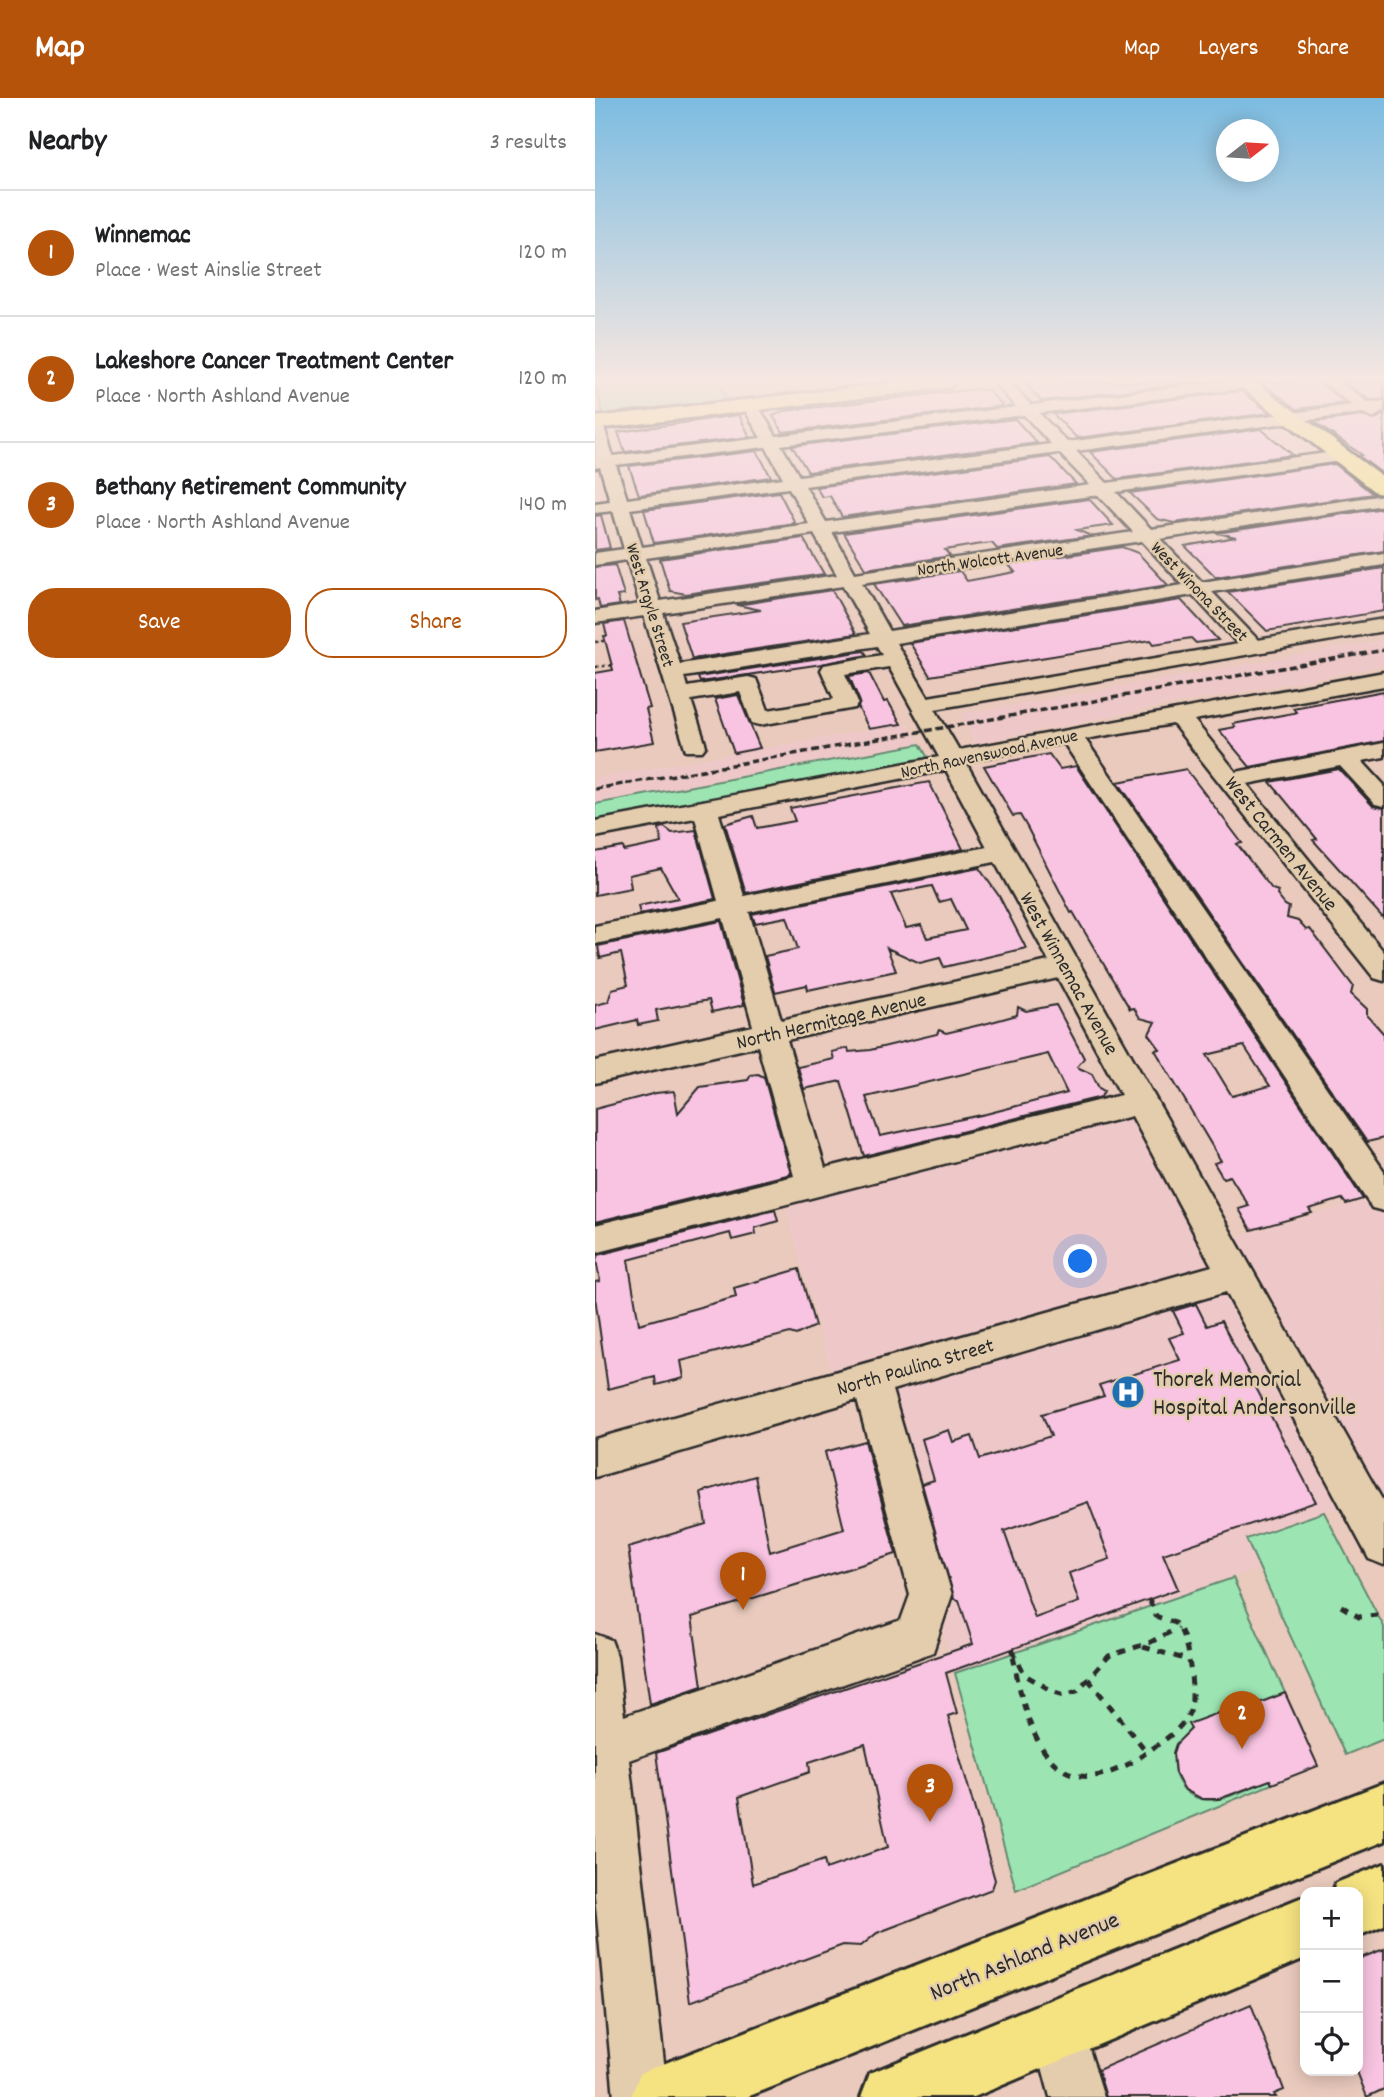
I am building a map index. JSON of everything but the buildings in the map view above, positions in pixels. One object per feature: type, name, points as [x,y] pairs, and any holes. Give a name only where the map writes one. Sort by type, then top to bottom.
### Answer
[{"type":"main road","points":[[1367,475],[1384,488]]},
{"type":"main road","name":"North Ashland Avenue","points":[[664,2097],[1384,1812]]},
{"type":"main road","points":[[1363,1903],[1384,1894]]},
{"type":"main road","points":[[894,2097],[1300,1929]]},
{"type":"street","name":"West Argyle Street","points":[[607,475],[620,505],[694,746]]},
{"type":"street","name":"West Winnemac Avenue","points":[[789,475],[952,759],[1384,1544]]},
{"type":"street","points":[[595,509],[853,475]]},
{"type":"street","name":"West Winona Street","points":[[1090,475],[1254,648]]},
{"type":"street","points":[[595,559],[1202,475]]},
{"type":"street","name":"North Wolcott Avenue","points":[[595,617],[1384,500]]},
{"type":"street","points":[[671,672],[1384,559]]},
{"type":"street","points":[[921,705],[1384,625]]},
{"type":"street","points":[[678,695],[748,684],[760,718],[847,703],[832,670],[894,660]]},
{"type":"street","name":"North Ravenswood Avenue","points":[[595,829],[936,766],[976,752],[1384,678]]},
{"type":"street","name":"West Carmen Avenue","points":[[1179,716],[1384,971]]},
{"type":"street","points":[[1070,736],[1384,1198]]},
{"type":"street","points":[[1230,779],[1384,750]]},
{"type":"street","points":[[1345,757],[1384,799]]},
{"type":"street","points":[[705,808],[813,1184]]},
{"type":"street","points":[[595,935],[1003,852]]},
{"type":"street","name":"North Hermitage Avenue","points":[[595,1072],[1066,967]]},
{"type":"street","points":[[595,1239],[1141,1102]]},
{"type":"street","name":"North Paulina Street","points":[[595,1458],[1235,1274]]},
{"type":"street","points":[[600,1747],[917,1636],[931,1595],[870,1380]]},
{"type":"street","points":[[595,1656],[600,1747],[641,2097]]},
{"type":"street","points":[[1058,2029],[1077,2097]]},
{"type":"path","points":[[595,642],[605,641]]},
{"type":"path","points":[[595,667],[613,665]]},
{"type":"path","points":[[1149,1600],[1156,1616],[1178,1628],[1194,1686],[1190,1709],[1172,1735],[1105,1776],[1085,1778],[1069,1772],[1051,1760],[1035,1739],[1016,1676],[1012,1648],[1025,1675],[1054,1692],[1065,1695],[1077,1690],[1109,1656],[1140,1646],[1178,1628]]},
{"type":"path","points":[[1341,1606],[1359,1617],[1378,1615]]},
{"type":"path","points":[[1140,1646],[1188,1660]]},
{"type":"path","points":[[1088,1679],[1147,1752]]},
{"type":"shaded area","points":[[1384,640],[1384,666],[1115,715],[974,744],[961,714]]},
{"type":"shaded area","points":[[907,723],[920,744],[595,804],[595,778]]},
{"type":"shaded area","name":"Thorek Memorial Hospital Andersonville","points":[[1129,1108],[1200,1247],[1379,1196],[1384,1203],[1384,1553],[1368,1558],[1341,1507],[1246,1539],[1260,1568],[955,1673],[873,1395],[836,1389],[782,1196]]},
{"type":"green space","points":[[920,744],[929,760],[595,822],[595,804]]},
{"type":"green space","points":[[1324,1512],[1384,1627],[1384,1739],[1345,1755],[1246,1539]]},
{"type":"green space","points":[[1233,1578],[1285,1693],[1231,1714],[1228,1709],[1189,1724],[1191,1730],[1182,1738],[1176,1749],[1175,1771],[1178,1782],[1185,1790],[1195,1797],[1207,1800],[1231,1796],[1270,1780],[1272,1784],[1016,1890],[955,1673]]},
{"type":"railway","points":[[595,789],[1384,650]]},
{"type":"place","name":"Thorek Memorial Hospital Andersonville","points":[[1128,1392]]},
{"type":"place","name":"Winnemac","points":[[743,1610]]},
{"type":"place","name":"Lakeshore Cancer Treatment Center","points":[[1242,1749]]},
{"type":"place","name":"Bethany Retirement Community","points":[[930,1822]]}]
